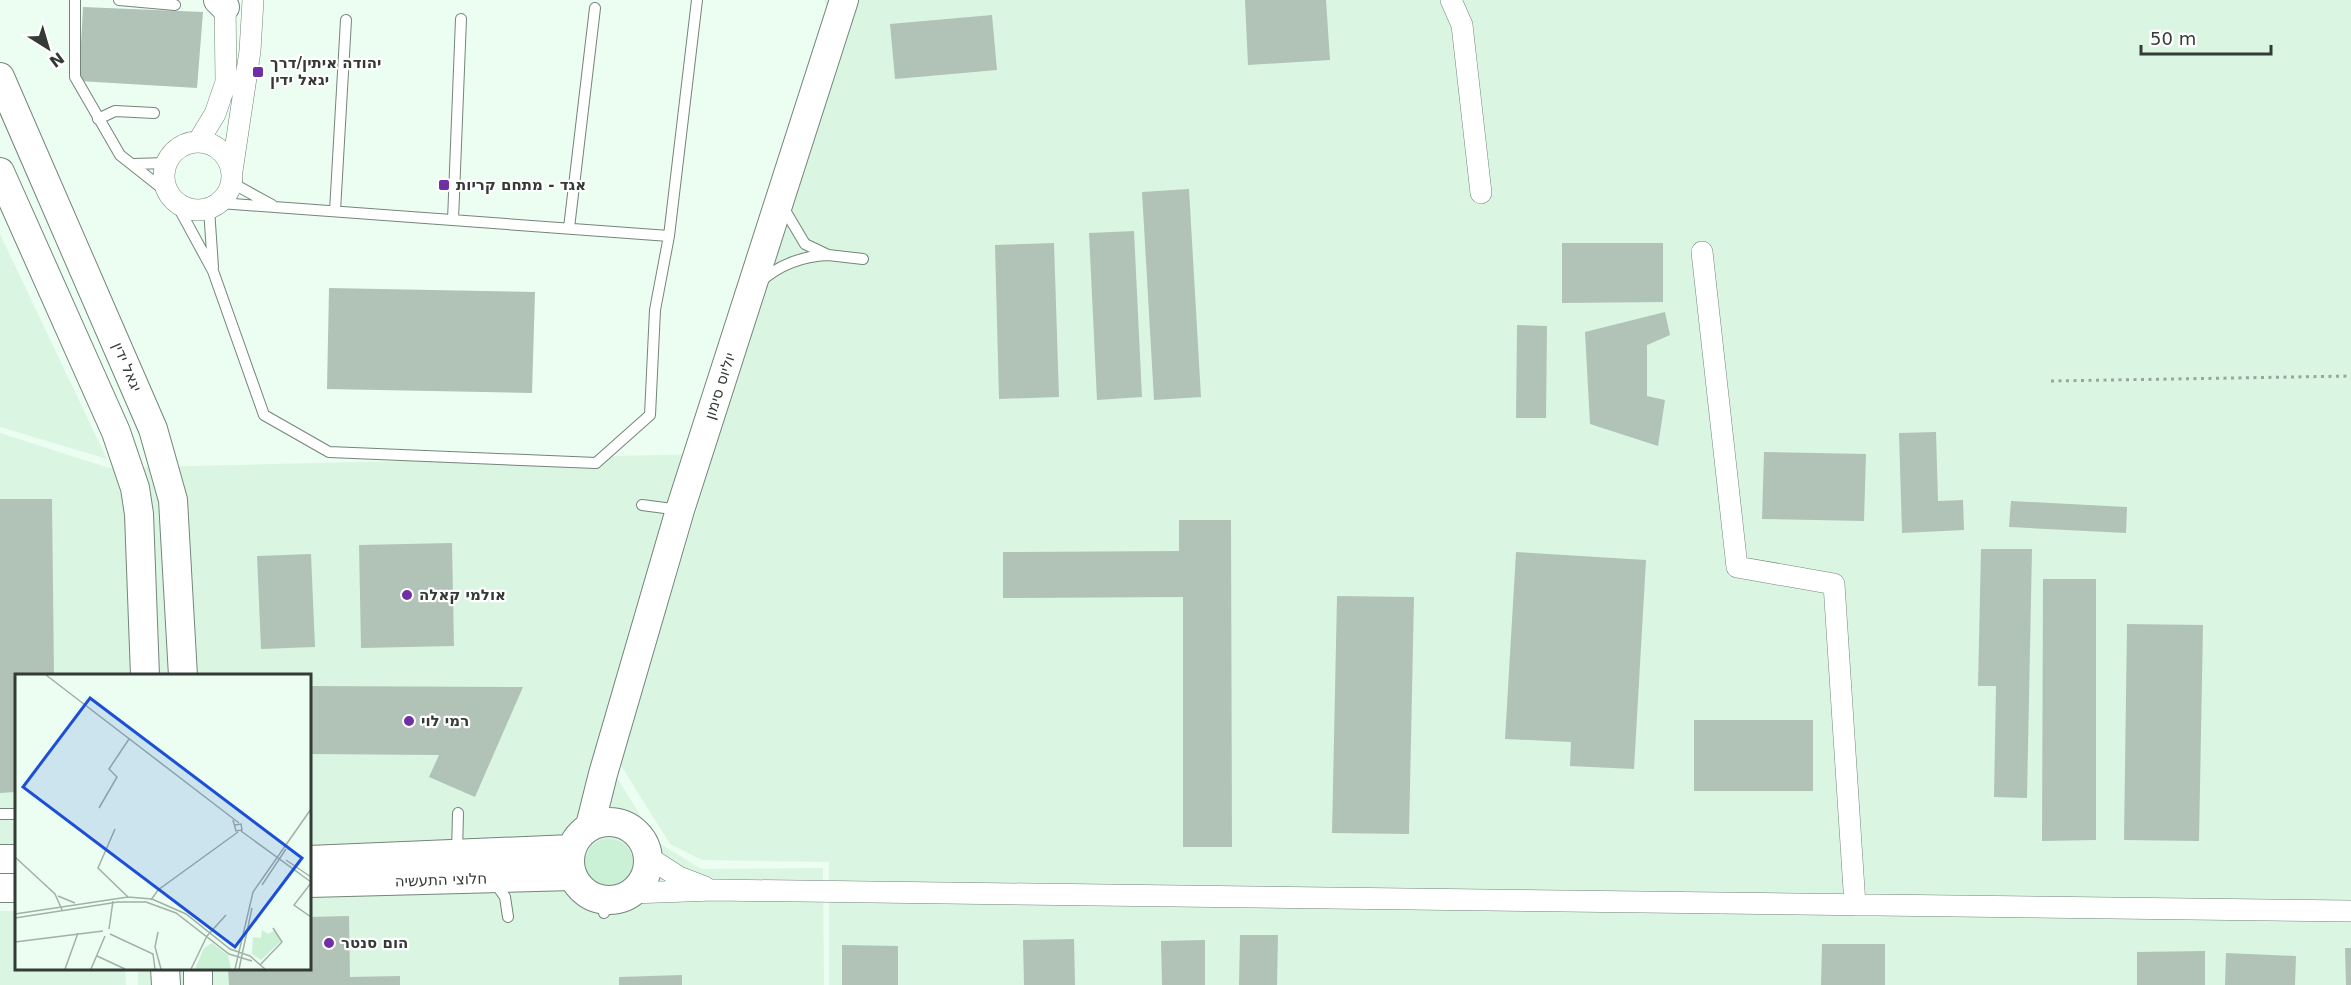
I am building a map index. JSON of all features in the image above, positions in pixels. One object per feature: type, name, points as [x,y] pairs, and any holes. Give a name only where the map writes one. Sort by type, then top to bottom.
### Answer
[{"type":"street","points":[[232,177],[224,153],[207,143],[198,142],[186,144],[176,150],[167,163],[164,182],[172,198],[186,208],[215,206],[232,177],[250,51],[253,0]]},
{"type":"street","name":"יוליוס סימון","points":[[591,826],[603,774],[680,510],[844,0]]},
{"type":"street","points":[[1451,0],[1462,25],[1481,193]]},
{"type":"street","points":[[198,142],[215,114],[226,82],[223,2]]},
{"type":"street","name":"יגאל ידין","points":[[0,76],[153,429],[164,461],[173,500],[183,674]]},
{"type":"street","points":[[0,172],[116,432],[135,488],[139,514],[145,674]]},
{"type":"street","points":[[1702,252],[1737,567],[1834,584],[1855,905]]},
{"type":"street","points":[[603,774],[608,797],[626,826],[641,839],[648,857],[644,879],[613,902]]},
{"type":"street","points":[[626,826],[614,822],[591,826],[582,832],[572,863],[585,892],[613,902],[714,890],[2351,911]]},
{"type":"street","name":"חלוצי התעשיה","points":[[310,860],[457,856],[572,863]]},
{"type":"street","points":[[648,857],[679,877],[714,890]]},
{"type":"street","name":"חלוצי התעשיה","points":[[310,883],[480,879],[572,863]]},
{"type":"lane","points":[[75,0],[75,77],[120,155],[172,198],[213,271],[264,415],[329,452],[596,463],[650,415],[656,310],[669,236],[697,0]]},
{"type":"lane","points":[[118,0],[174,4]]},
{"type":"lane","points":[[569,228],[595,8]]},
{"type":"lane","points":[[453,220],[461,19]]},
{"type":"lane","points":[[335,211],[346,20]]},
{"type":"lane","points":[[99,119],[115,111],[154,113]]},
{"type":"lane","points":[[132,164],[167,163]]},
{"type":"lane","points":[[232,177],[275,206]]},
{"type":"lane","points":[[780,200],[786,216],[805,244],[828,255]]},
{"type":"lane","points":[[213,271],[215,206],[275,206],[669,236]]},
{"type":"lane","points":[[750,294],[759,283],[780,268],[800,259],[828,255],[863,259]]},
{"type":"lane","points":[[642,505],[680,510]]},
{"type":"lane","points":[[457,856],[458,813]]},
{"type":"lane","points":[[480,879],[491,881],[501,888],[506,897],[508,917]]},
{"type":"path","points":[[2051,381],[2351,376]]},
{"type":"shaded area","points":[[824,0],[2351,0],[2351,985],[829,985],[829,862],[702,860],[670,844],[620,764],[762,292],[827,8]]},
{"type":"shaded area","points":[[0,234],[107,459],[0,427]]},
{"type":"shaded area","points":[[0,433],[109,468],[704,454],[613,771],[656,841],[701,869],[823,868],[824,985],[138,985],[138,970],[310,970],[310,674],[15,674],[15,900],[0,901]]},
{"type":"shaded area","points":[[609,839],[626,846],[633,863],[626,880],[609,887],[592,880],[585,863],[592,846]]},
{"type":"shaded area","points":[[0,911],[15,911],[15,970],[125,970],[126,985],[0,985]]},
{"type":"building","points":[[1245,0],[1326,0],[1330,60],[1248,65]]},
{"type":"building","points":[[83,7],[203,12],[197,88],[79,81]]},
{"type":"building","points":[[992,15],[997,70],[895,79],[890,24]]},
{"type":"building","points":[[1189,189],[1201,397],[1154,400],[1142,192]]},
{"type":"building","points":[[1134,231],[1142,397],[1097,400],[1089,233]]},
{"type":"building","points":[[1054,243],[1059,397],[999,399],[995,245]]},
{"type":"building","points":[[1562,243],[1663,243],[1663,302],[1562,303]]},
{"type":"building","points":[[329,288],[535,292],[532,393],[327,389]]},
{"type":"building","points":[[1665,312],[1670,335],[1647,345],[1647,396],[1665,400],[1658,446],[1590,424],[1585,332]]},
{"type":"building","points":[[1517,325],[1547,326],[1546,418],[1516,418]]},
{"type":"building","points":[[1936,432],[1938,501],[1963,500],[1964,530],[1902,533],[1899,433]]},
{"type":"building","points":[[1764,452],[1866,454],[1864,521],[1762,519]]},
{"type":"building","points":[[0,499],[52,499],[54,674],[15,674],[15,792],[0,793]]},
{"type":"building","points":[[2011,501],[2127,507],[2126,533],[2009,527]]},
{"type":"building","points":[[1179,520],[1231,520],[1232,847],[1183,847],[1183,597],[1003,598],[1003,552],[1179,551]]},
{"type":"building","name":"אולמי קאלה","points":[[452,543],[454,646],[361,648],[359,545]]},
{"type":"building","points":[[1981,549],[2032,549],[2027,798],[1994,797],[1996,686],[1978,686]]},
{"type":"building","points":[[1516,552],[1646,560],[1634,769],[1570,766],[1571,742],[1505,739]]},
{"type":"building","points":[[311,554],[315,647],[261,649],[257,556]]},
{"type":"building","points":[[2043,579],[2096,579],[2096,840],[2042,841]]},
{"type":"building","points":[[1337,596],[1414,597],[1409,834],[1332,833]]},
{"type":"building","points":[[2127,624],[2203,625],[2199,841],[2124,840]]},
{"type":"building","name":"רמי לוי","points":[[310,686],[523,687],[475,797],[429,777],[439,755],[310,754]]},
{"type":"building","points":[[1694,720],[1813,720],[1813,791],[1694,791]]},
{"type":"building","name":"הום סנטר","points":[[349,916],[350,977],[400,976],[400,985],[229,985],[228,970],[310,970],[310,917]]},
{"type":"building","points":[[1240,935],[1278,935],[1277,985],[1239,985]]},
{"type":"building","points":[[1074,939],[1075,985],[1024,985],[1023,940]]},
{"type":"building","points":[[1205,940],[1205,985],[1162,985],[1161,941]]},
{"type":"building","points":[[1822,944],[1885,944],[1885,985],[1821,985]]},
{"type":"building","points":[[842,945],[898,946],[898,985],[842,985]]},
{"type":"building","points":[[2345,948],[2351,948],[2351,985],[2346,985]]},
{"type":"building","points":[[2205,951],[2205,985],[2137,985],[2137,952]]},
{"type":"building","points":[[2226,953],[2296,956],[2295,985],[2225,985]]},
{"type":"building","points":[[682,975],[682,985],[619,985],[619,977]]},
{"type":"place","name":"יהודה איתין/דרך יגאל ידין","points":[[258,72]]},
{"type":"place","name":"אגד - מתחם קריות","points":[[444,185]]},
{"type":"place","name":"אולמי קאלה","points":[[407,595]]},
{"type":"place","name":"רמי לוי","points":[[409,721]]},
{"type":"place","name":"הום סנטר","points":[[329,943]]}]
